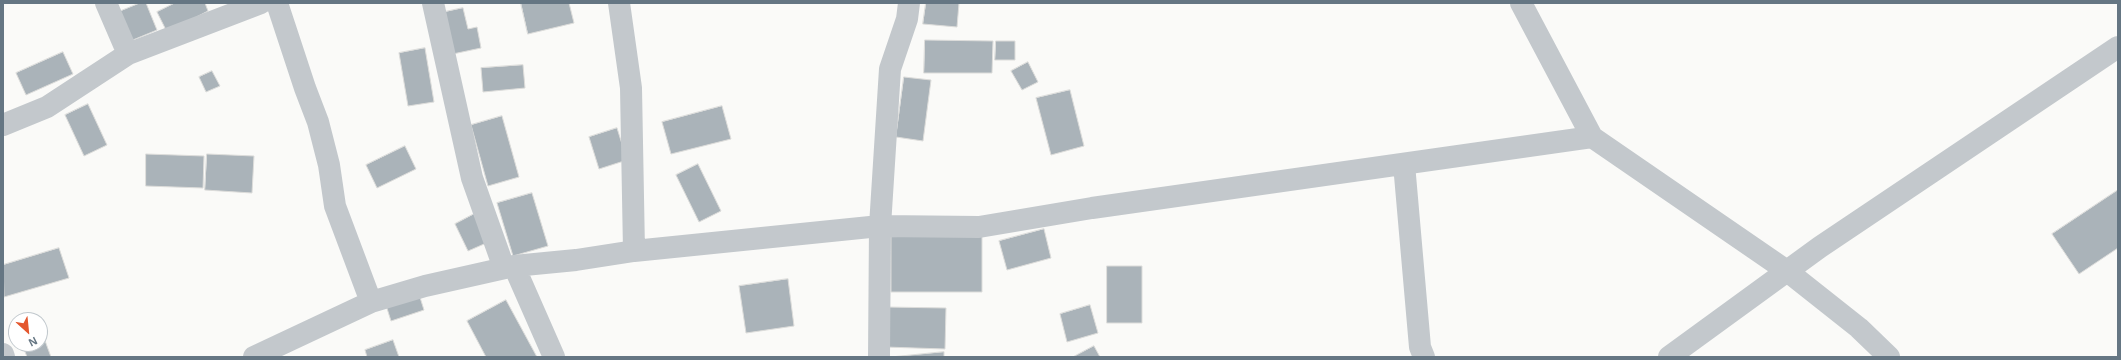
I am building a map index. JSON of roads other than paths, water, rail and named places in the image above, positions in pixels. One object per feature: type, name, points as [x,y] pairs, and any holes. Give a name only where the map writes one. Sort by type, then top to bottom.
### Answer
[{"type":"street","points":[[106,3],[128,54]]},
{"type":"street","points":[[3,125],[47,107],[128,54],[261,3]]},
{"type":"street","points":[[277,3],[305,88],[318,122],[335,206],[371,302]]},
{"type":"street","points":[[434,3],[472,178],[509,267],[554,357]]},
{"type":"street","points":[[619,3],[631,88],[634,251]]},
{"type":"street","points":[[879,357],[880,226],[890,69],[907,19],[909,3]]},
{"type":"street","points":[[1521,3],[1592,137],[1787,271],[1859,328],[1889,357]]},
{"type":"street","points":[[1669,357],[1787,271],[2118,47]]},
{"type":"street","points":[[254,357],[371,302],[425,286],[509,267],[634,251],[880,226],[979,227],[1092,208],[1592,137]]},
{"type":"street","points":[[1404,164],[1420,347],[1424,357]]}]
